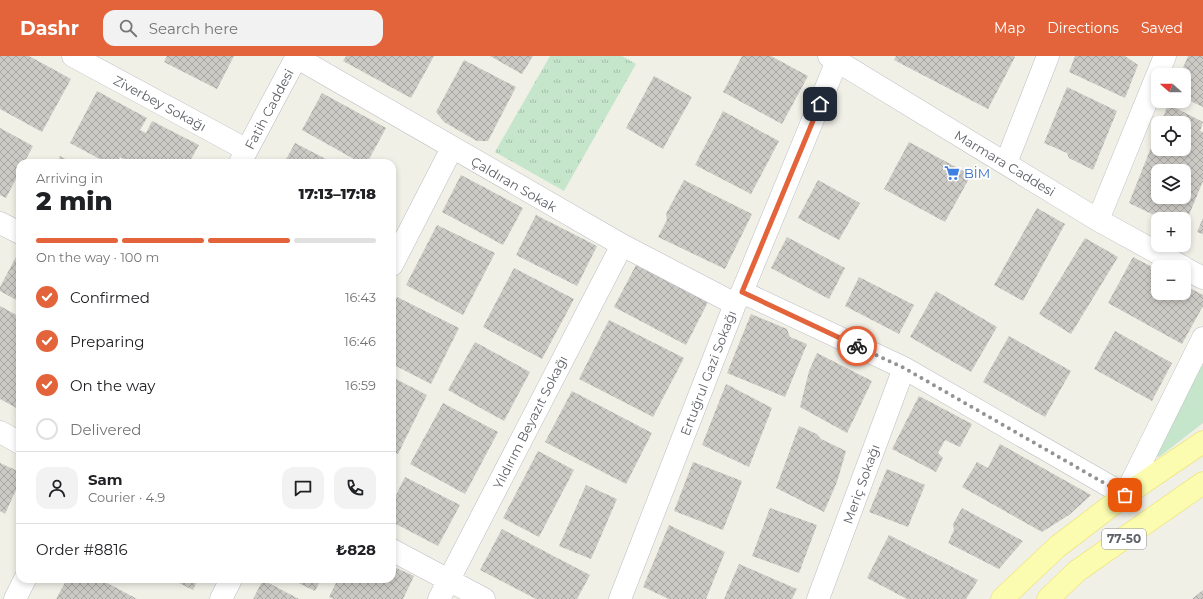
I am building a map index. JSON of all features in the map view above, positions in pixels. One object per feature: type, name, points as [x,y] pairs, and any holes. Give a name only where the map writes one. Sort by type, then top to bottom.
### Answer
[{"type":"main road","name":"77-50","points":[[1002,599],[1057,547],[1125,495],[1203,442]]},
{"type":"main road","name":"77-50","points":[[1048,599],[1077,571],[1203,483]]},
{"type":"street","name":"Ziverbey Sokağı","points":[[73,56],[244,156]]},
{"type":"street","points":[[1006,163],[1048,56]]},
{"type":"street","points":[[1098,220],[1165,56]]},
{"type":"street","name":"Fatih Caddesi","points":[[244,156],[296,57]]},
{"type":"street","name":"Çaldıran Sokak","points":[[296,57],[622,245],[738,298],[904,368],[1125,495]]},
{"type":"street","name":"Marmara Caddesi","points":[[833,58],[1098,220],[1170,260]]},
{"type":"street","name":"Ertuğrul Gazi Sokağı","points":[[620,599],[833,58]]},
{"type":"street","points":[[396,257],[452,148]]},
{"type":"street","points":[[0,223],[16,231]]},
{"type":"street","name":"Yıldırım Beyazıt Sokağı","points":[[444,590],[622,245]]},
{"type":"street","name":"Marmara Caddesi","points":[[1191,271],[1203,278]]},
{"type":"street","points":[[1125,495],[1203,338]]},
{"type":"street","name":"Meriç Sokağı","points":[[818,599],[904,368]]},
{"type":"street","points":[[0,432],[16,441]]},
{"type":"street","points":[[396,553],[444,590],[484,599]]},
{"type":"street","points":[[15,599],[23,583]]},
{"type":"street","points":[[221,599],[229,583]]},
{"type":"green space","points":[[550,56],[622,56],[636,64],[564,191],[495,152]]},
{"type":"green space","points":[[1203,364],[1203,423],[1159,457],[1152,455]]},
{"type":"building","points":[[0,56],[29,56],[71,79],[42,132],[0,109]]},
{"type":"building","points":[[167,56],[234,56],[217,89],[164,62]]},
{"type":"building","points":[[346,56],[434,56],[411,98],[343,61]]},
{"type":"building","points":[[490,56],[533,56],[522,74]]},
{"type":"building","points":[[742,56],[771,56],[808,76],[782,124],[723,92]]},
{"type":"building","points":[[896,56],[1015,57],[988,109],[894,60]]},
{"type":"building","points":[[1075,56],[1125,56],[1138,65],[1125,98],[1069,72]]},
{"type":"building","points":[[1188,56],[1203,56],[1203,107],[1191,101],[1191,68],[1183,68]]},
{"type":"building","points":[[464,60],[516,87],[488,141],[477,141],[444,122],[436,112]]},
{"type":"building","points":[[654,76],[692,97],[663,149],[626,128]]},
{"type":"building","points":[[1067,87],[1117,111],[1093,170],[1069,158],[1067,153],[1044,143]]},
{"type":"building","points":[[97,91],[147,118],[140,130],[146,133],[152,121],[199,145],[191,159],[123,159],[120,157],[119,159],[100,159],[70,143]]},
{"type":"building","points":[[322,93],[386,128],[369,159],[354,159],[302,130]]},
{"type":"building","points":[[1167,108],[1176,108],[1203,122],[1200,131],[1203,132],[1203,181],[1190,212],[1151,212],[1151,214],[1129,203],[1151,148],[1151,156],[1191,156],[1191,116],[1164,116]]},
{"type":"building","points":[[723,111],[779,141],[751,194],[695,165]]},
{"type":"building","points":[[0,128],[33,146],[26,159],[16,159],[16,179],[6,198],[0,195]]},
{"type":"building","points":[[909,142],[971,175],[945,222],[884,189]]},
{"type":"building","points":[[295,143],[326,159],[286,159]]},
{"type":"building","points":[[60,156],[66,159],[59,159]]},
{"type":"building","points":[[461,175],[523,208],[503,245],[442,212]]},
{"type":"building","points":[[684,180],[752,214],[725,269],[658,237],[667,220],[666,214]]},
{"type":"building","points":[[818,180],[860,203],[839,240],[798,218]]},
{"type":"building","points":[[1037,208],[1065,224],[1023,301],[994,285]]},
{"type":"building","points":[[536,215],[597,246],[577,286],[516,255]]},
{"type":"building","points":[[1203,218],[1203,234],[1197,232]]},
{"type":"building","points":[[437,225],[495,253],[463,315],[406,285]]},
{"type":"building","points":[[787,237],[845,268],[829,299],[771,268]]},
{"type":"building","points":[[1085,238],[1118,257],[1071,334],[1039,314]]},
{"type":"building","points":[[16,257],[16,300],[0,291],[0,287]]},
{"type":"building","points":[[1133,257],[1151,266],[1151,300],[1191,300],[1191,289],[1203,295],[1203,306],[1182,344],[1108,303]]},
{"type":"building","points":[[636,265],[708,302],[686,345],[614,307]]},
{"type":"building","points":[[514,268],[574,299],[542,359],[483,327]]},
{"type":"building","points":[[859,277],[914,305],[899,334],[845,306]]},
{"type":"building","points":[[936,291],[997,327],[971,372],[910,337]]},
{"type":"building","points":[[397,297],[459,328],[431,384],[396,366]]},
{"type":"building","points":[[0,306],[16,315],[16,408],[0,399]]},
{"type":"building","points":[[751,314],[787,329],[790,337],[807,344],[785,397],[727,373]]},
{"type":"building","points":[[609,320],[684,358],[653,417],[579,379]]},
{"type":"building","points":[[1115,331],[1172,363],[1152,401],[1094,369]]},
{"type":"building","points":[[1009,336],[1071,371],[1045,417],[983,382]]},
{"type":"building","points":[[475,342],[530,372],[504,421],[448,390]]},
{"type":"building","points":[[817,353],[872,381],[847,433],[800,407],[809,371]]},
{"type":"building","points":[[396,379],[427,395],[398,454],[396,453]]},
{"type":"building","points":[[726,384],[772,408],[749,467],[702,445]]},
{"type":"building","points":[[572,391],[652,433],[626,484],[545,442]]},
{"type":"building","points":[[919,396],[972,424],[960,447],[945,440],[938,453],[943,458],[936,472],[892,449]]},
{"type":"building","points":[[443,403],[498,432],[465,494],[410,464]]},
{"type":"building","points":[[799,426],[817,434],[821,439],[846,451],[837,482],[824,512],[776,488]]},
{"type":"building","points":[[1000,444],[1091,495],[1069,515],[1042,532],[962,487],[977,462],[988,468]]},
{"type":"building","points":[[538,451],[574,470],[539,537],[503,518]]},
{"type":"building","points":[[693,462],[742,481],[723,530],[674,511]]},
{"type":"building","points":[[0,463],[16,470],[16,490],[5,514],[0,511]]},
{"type":"building","points":[[887,469],[925,485],[908,527],[869,512]]},
{"type":"building","points":[[405,477],[460,505],[438,546],[396,524],[396,495]]},
{"type":"building","points":[[586,485],[617,499],[591,559],[559,546]]},
{"type":"building","points":[[770,508],[817,525],[799,573],[752,556]]},
{"type":"building","points":[[962,508],[1023,541],[999,569],[948,543],[954,530],[953,524]]},
{"type":"building","points":[[669,525],[725,552],[706,599],[669,599],[643,587]]},
{"type":"building","points":[[502,529],[590,575],[577,599],[536,599],[480,570]]},
{"type":"building","points":[[889,535],[978,580],[966,599],[907,599],[867,578]]},
{"type":"building","points":[[739,564],[797,589],[792,599],[724,599]]},
{"type":"building","points":[[396,568],[414,576],[403,599],[334,599],[329,597],[336,583],[396,583]]},
{"type":"building","points":[[65,583],[107,583],[137,599],[56,599]]},
{"type":"building","points":[[179,583],[196,583],[193,590]]},
{"type":"building","points":[[261,583],[269,583],[299,599],[253,599]]},
{"type":"building","points":[[298,583],[319,583],[315,591]]},
{"type":"building","points":[[1203,590],[1203,599],[1192,599]]},
{"type":"way so far","points":[[857,346],[904,368],[1125,495]]},
{"type":"place","name":"BİM","points":[[952,173]]},
{"type":"route","points":[[820,104],[742,292],[857,346]]}]
